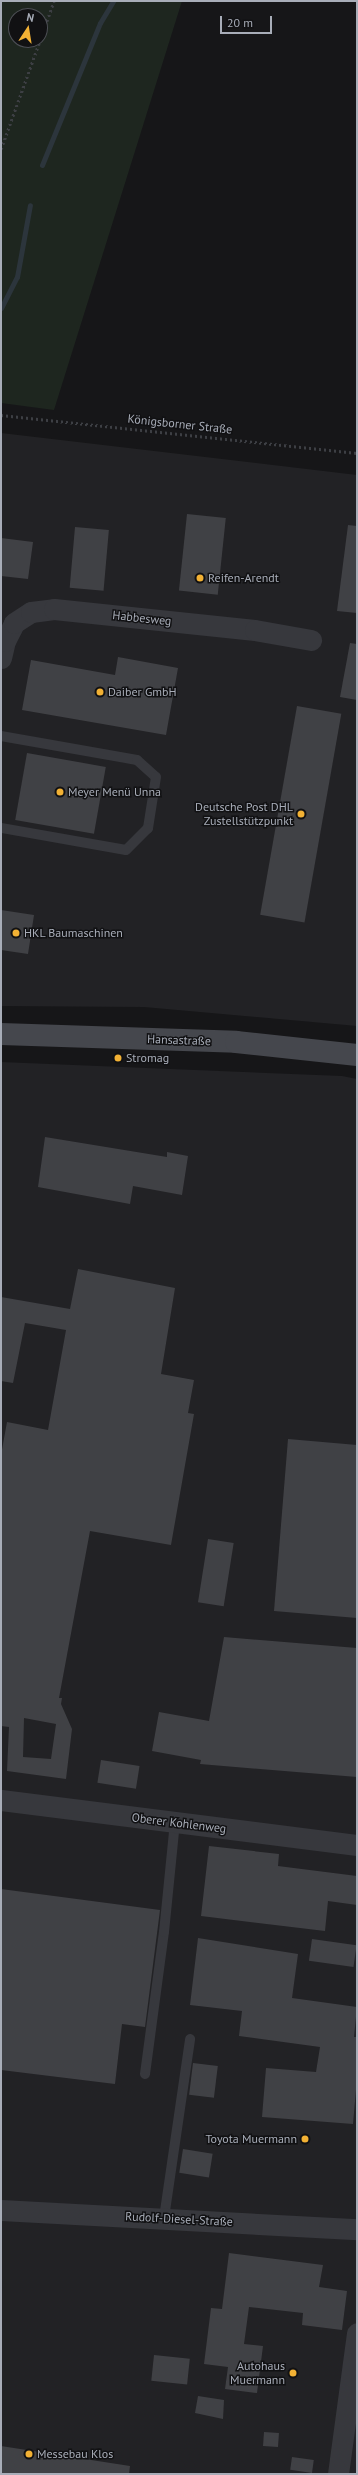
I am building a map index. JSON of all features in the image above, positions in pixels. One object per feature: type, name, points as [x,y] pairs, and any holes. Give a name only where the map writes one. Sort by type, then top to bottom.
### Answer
[{"type":"main road","name":"Hansastraße","points":[[1,1034],[236,1042],[357,1055]]},
{"type":"street","name":"Habbesweg","points":[[1,658],[5,641],[14,624],[31,612],[54,609],[255,630],[311,640]]},
{"type":"street","name":"Oberer Kohlenweg","points":[[1,1800],[357,1845]]},
{"type":"street","name":"Rudolf-Diesel-Straße","points":[[1,2210],[357,2229]]},
{"type":"street","points":[[338,2474],[357,2333]]},
{"type":"lane","points":[[1,736],[137,760],[156,777],[148,828],[126,850],[1,828]]},
{"type":"lane","points":[[145,2074],[164,1932],[175,1822]]},
{"type":"lane","points":[[164,2218],[190,2039]]},
{"type":"path","points":[[48,18],[54,1]]},
{"type":"path","points":[[1,149],[37,48]]},
{"type":"path","name":"Königsborner Straße","points":[[1,415],[357,453]]},
{"type":"shaded area","points":[[1,1],[182,1],[54,410],[1,403]]},
{"type":"shaded area","points":[[1,433],[357,475],[357,1026],[144,1007],[1,1006]]},
{"type":"shaded area","points":[[1,1062],[342,1076],[357,1079],[357,2474],[1,2474]]},
{"type":"building","points":[[187,514],[226,518],[218,595],[179,591]]},
{"type":"building","points":[[348,525],[357,526],[357,613],[337,611]]},
{"type":"building","points":[[75,527],[109,530],[104,591],[70,588]]},
{"type":"building","points":[[1,538],[33,542],[28,579],[1,576]]},
{"type":"building","points":[[350,643],[357,644],[357,700],[340,697]]},
{"type":"building","name":"Daiber GmbH","points":[[118,657],[178,668],[166,735],[22,710],[31,660],[115,675]]},
{"type":"building","name":"Deutsche Post DHL Zustellstützpunkt","points":[[297,706],[341,714],[305,923],[260,915]]},
{"type":"building","points":[[27,753],[106,767],[94,834],[15,820]]},
{"type":"building","name":"HKL Baumaschinen","points":[[1,910],[34,915],[28,954],[1,950]]},
{"type":"building","points":[[45,1137],[167,1157],[167,1152],[188,1156],[182,1195],[133,1186],[130,1204],[38,1187]]},
{"type":"building","points":[[78,1269],[175,1288],[161,1374],[194,1380],[188,1413],[194,1414],[171,1545],[90,1531],[59,1698],[62,1698],[61,1704],[72,1729],[66,1779],[7,1771],[9,1727],[1,1726],[1,1455],[7,1422],[48,1430],[66,1330],[25,1323],[13,1383],[1,1381],[1,1297],[70,1309]],"holes":[[[24,1718],[56,1724],[51,1759],[23,1757]]]},
{"type":"building","points":[[288,1439],[357,1445],[357,1618],[274,1611]]},
{"type":"building","points":[[208,1539],[234,1543],[224,1606],[198,1602]]},
{"type":"building","points":[[224,1637],[357,1648],[357,1777],[200,1764],[201,1760],[152,1751],[159,1712],[209,1721]]},
{"type":"building","points":[[101,1760],[140,1766],[136,1789],[97,1783]]},
{"type":"building","points":[[209,1846],[279,1854],[278,1866],[357,1876],[357,1905],[328,1901],[325,1931],[201,1916]]},
{"type":"building","points":[[1,1889],[160,1910],[145,2027],[122,2024],[115,2084],[1,2070]]},
{"type":"building","points":[[198,1938],[298,1954],[292,1998],[357,2007],[354,2037],[357,2037],[357,2078],[353,2124],[262,2117],[266,2068],[316,2072],[320,2047],[239,2036],[242,2011],[190,2005]]},
{"type":"building","points":[[312,1939],[357,1945],[354,1967],[309,1961]]},
{"type":"building","points":[[193,2063],[218,2066],[214,2098],[189,2095]]},
{"type":"building","points":[[183,2149],[213,2154],[209,2177],[179,2173]]},
{"type":"building","points":[[229,2253],[323,2265],[319,2287],[347,2291],[342,2330],[302,2325],[303,2313],[249,2307],[244,2344],[263,2346],[257,2393],[225,2389],[228,2367],[204,2364],[211,2308],[222,2309]]},
{"type":"building","points":[[154,2355],[190,2359],[187,2385],[151,2381]]},
{"type":"building","points":[[198,2396],[224,2400],[223,2419],[195,2413]]},
{"type":"building","points":[[264,2432],[279,2433],[278,2447],[263,2446]]},
{"type":"building","name":"Messebau Klos","points":[[1,2446],[130,2466],[129,2474],[1,2474]]},
{"type":"building","points":[[292,2457],[314,2460],[312,2473],[290,2470]]},
{"type":"waterway","points":[[42,165],[100,23],[113,1]]},
{"type":"waterway","points":[[1,308],[17,277],[30,205]]},
{"type":"place","name":"Reifen-Arendt","points":[[200,578]]},
{"type":"place","name":"Daiber GmbH","points":[[100,692]]},
{"type":"place","name":"Meyer Menü Unna","points":[[60,792]]},
{"type":"place","name":"Deutsche Post DHL Zustellstützpunkt","points":[[301,814]]},
{"type":"place","name":"HKL Baumaschinen","points":[[16,933]]},
{"type":"place","name":"Stromag","points":[[118,1058]]},
{"type":"place","name":"Toyota Muermann","points":[[305,2139]]},
{"type":"place","name":"Autohaus Muermann","points":[[293,2373]]},
{"type":"place","name":"Messebau Klos","points":[[29,2454]]}]
